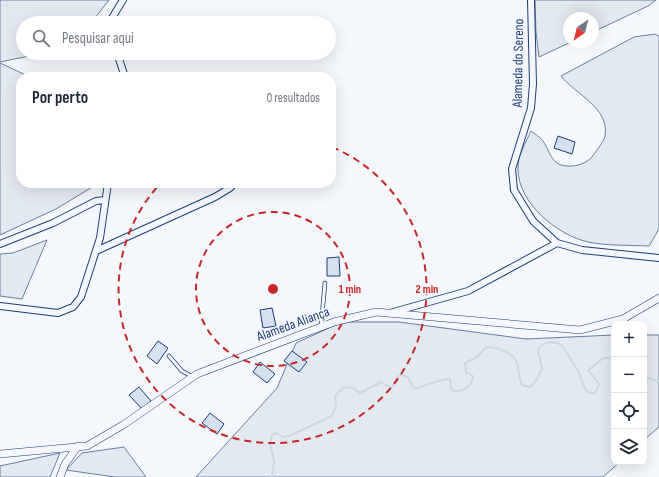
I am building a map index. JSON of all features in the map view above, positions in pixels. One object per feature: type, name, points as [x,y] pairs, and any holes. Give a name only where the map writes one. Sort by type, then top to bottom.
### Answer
[{"type":"street","points":[[113,16],[123,0]]},
{"type":"street","name":"Alameda do Sereno","points":[[531,0],[533,84],[531,108],[512,169],[512,183],[514,190],[533,221],[557,243],[582,250],[659,258]]},
{"type":"street","points":[[119,60],[123,72]]},
{"type":"street","points":[[0,306],[58,313],[73,307],[81,297],[100,238],[107,188]]},
{"type":"street","points":[[96,251],[215,197],[230,188]]},
{"type":"street","points":[[0,244],[53,223],[96,201],[105,200]]},
{"type":"street","points":[[389,313],[468,291],[557,243]]},
{"type":"street","name":"Alameda Aliança","points":[[0,454],[87,446],[114,431],[192,377],[321,327],[357,315],[376,312],[580,330],[623,319],[659,298]]},
{"type":"street","points":[[60,477],[65,464],[78,446]]},
{"type":"lane","points":[[321,327],[325,284]]},
{"type":"lane","points":[[169,356],[182,371],[192,377]]},
{"type":"shaded area","points":[[0,0],[109,0],[96,16],[16,16],[16,59],[0,62]]},
{"type":"shaded area","points":[[535,0],[656,0],[648,6],[599,29],[599,12],[563,12],[563,46],[539,57],[536,32]]},
{"type":"shaded area","points":[[655,34],[659,36],[659,229],[649,246],[603,244],[588,242],[576,238],[552,225],[541,216],[525,194],[520,182],[518,169],[522,150],[531,131],[542,140],[554,161],[561,165],[578,165],[589,160],[605,136],[605,126],[602,117],[590,102],[567,83],[561,76],[634,37]]},
{"type":"shaded area","points":[[0,63],[19,72],[16,72],[16,188],[91,188],[56,209],[0,235]]},
{"type":"shaded area","points":[[47,240],[22,299],[0,296],[0,254],[13,253]]},
{"type":"shaded area","points":[[342,322],[399,322],[526,339],[611,335],[611,465],[617,465],[603,477],[196,477],[277,388],[296,343]]},
{"type":"shaded area","points":[[647,335],[659,335],[659,427],[647,437]]},
{"type":"shaded area","points":[[124,447],[146,477],[115,477],[66,470],[82,453]]},
{"type":"shaded area","points":[[60,453],[50,477],[0,477],[0,466]]},
{"type":"building","points":[[558,136],[575,142],[572,154],[554,148]]},
{"type":"building","points":[[339,257],[340,276],[327,276],[327,258]]},
{"type":"building","points":[[272,308],[276,326],[263,328],[260,310]]},
{"type":"building","points":[[158,341],[168,348],[157,364],[147,356]]},
{"type":"building","points":[[292,351],[307,362],[299,372],[284,361]]},
{"type":"building","points":[[260,362],[275,374],[267,383],[253,372]]},
{"type":"building","points":[[139,387],[151,401],[142,409],[129,395]]},
{"type":"building","points":[[210,413],[224,424],[217,434],[202,423]]},
{"type":"waterway","points":[[272,477],[274,461],[270,444],[272,435],[276,433],[283,437],[289,436],[332,416],[336,407],[335,396],[344,387],[353,388],[360,393],[381,382],[390,387],[393,386],[397,377],[401,375],[408,377],[413,387],[416,389],[437,381],[450,379],[451,388],[454,391],[461,390],[467,388],[473,380],[473,376],[466,372],[465,363],[477,357],[486,347],[499,349],[512,356],[517,363],[522,385],[530,387],[536,381],[542,369],[538,350],[541,346],[548,342],[558,343],[564,348],[578,371],[586,391],[594,394],[599,384],[589,371],[603,358],[611,359]]},
{"type":"waterway","points":[[647,378],[659,381]]}]
